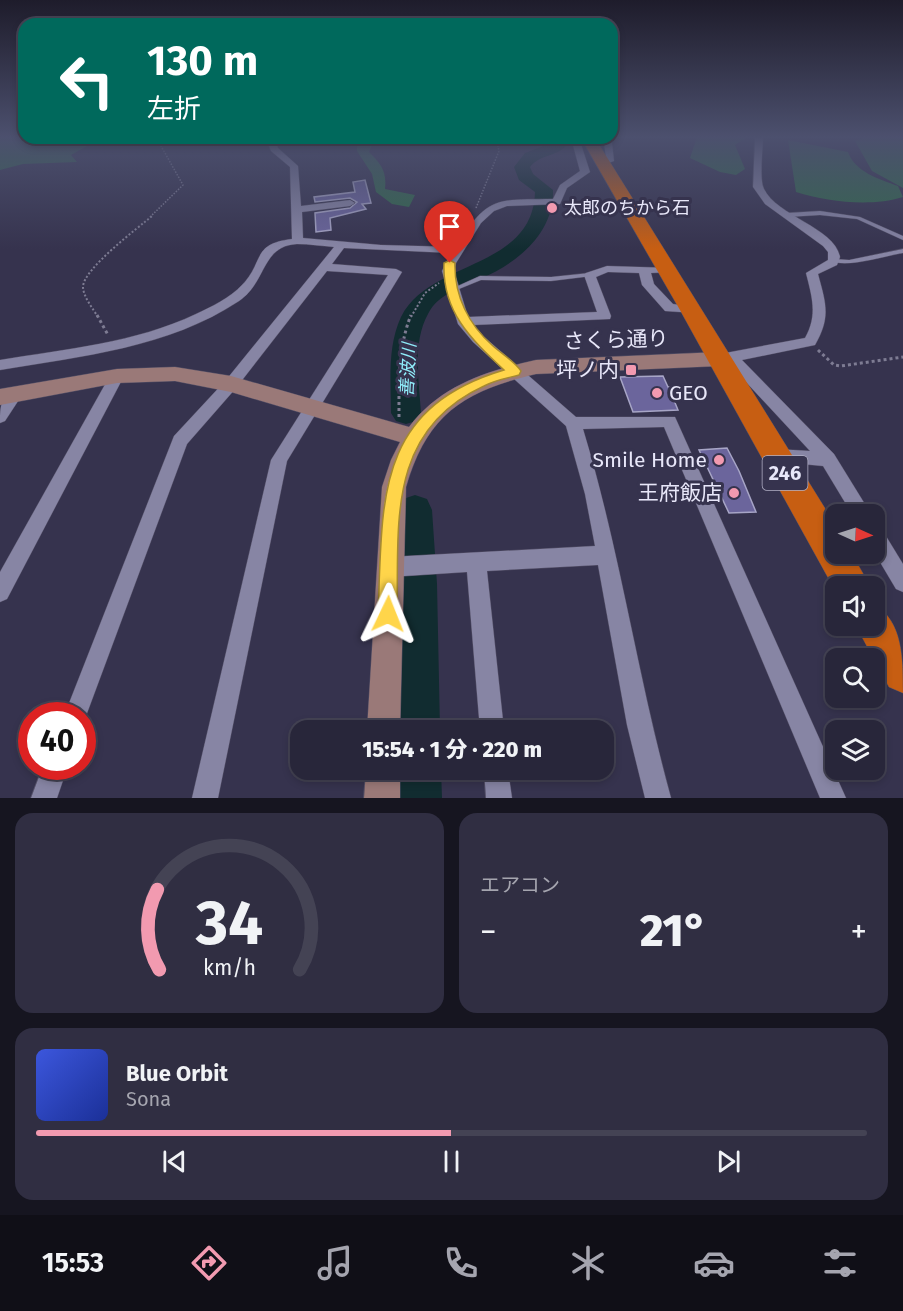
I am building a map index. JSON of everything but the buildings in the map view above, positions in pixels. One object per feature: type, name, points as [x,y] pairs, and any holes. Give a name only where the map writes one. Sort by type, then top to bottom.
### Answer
[{"type":"highway","name":"246","points":[[610,174],[691,310],[729,361],[776,456],[846,576]]},
{"type":"highway","points":[[881,636],[903,673]]},
{"type":"street","points":[[295,174],[298,241]]},
{"type":"street","points":[[582,174],[563,187],[557,202],[498,206],[477,221],[450,263],[450,284],[463,321],[478,339],[573,423],[594,494],[639,725],[658,798]]},
{"type":"street","points":[[729,361],[810,342],[818,327],[821,308],[812,273],[834,261],[834,251],[827,244],[768,202],[758,187],[758,174]]},
{"type":"street","points":[[297,210],[350,203]]},
{"type":"street","points":[[0,365],[163,334],[225,304],[250,284],[264,253],[269,248],[285,242],[458,250]]},
{"type":"street","points":[[80,702],[180,441],[231,384],[342,244]]},
{"type":"street","points":[[205,798],[279,460],[396,272],[326,267]]},
{"type":"street","points":[[463,321],[605,316],[590,275],[607,269],[668,270]]},
{"type":"street","points":[[644,270],[648,285],[669,308],[691,310]]},
{"type":"street","points":[[729,361],[828,459],[856,504]]},
{"type":"street","name":"さくら通り","points":[[384,720],[394,487],[406,429],[431,416],[461,392],[488,378],[514,371],[536,367],[729,361]]},
{"type":"street","points":[[0,417],[8,396],[117,376],[176,374],[231,384],[312,407],[406,429]]},
{"type":"street","points":[[0,592],[117,376]]},
{"type":"street","points":[[573,423],[669,421],[833,798]]},
{"type":"street","points":[[776,456],[828,459]]},
{"type":"street","points":[[885,552],[903,582]]},
{"type":"street","points":[[389,567],[607,555]]},
{"type":"street","points":[[476,563],[491,720]]},
{"type":"street","points":[[44,798],[51,780]]},
{"type":"street","points":[[382,798],[383,780]]},
{"type":"street","points":[[497,780],[499,798]]},
{"type":"lane","points":[[787,215],[820,213],[858,218],[903,238]]},
{"type":"lane","points":[[834,261],[849,262],[903,251]]},
{"type":"lane","points":[[450,284],[480,278],[551,279],[590,275]]},
{"type":"path","points":[[113,344],[83,290],[84,280],[106,256],[172,198],[183,184],[177,174]]},
{"type":"path","points":[[477,221],[474,216],[479,196],[489,174]]},
{"type":"path","points":[[406,429],[400,362],[411,314],[423,295],[433,286],[450,284]]},
{"type":"path","points":[[810,342],[834,365],[903,357]]},
{"type":"green space","points":[[372,174],[384,174],[385,189],[415,195],[409,207],[392,204],[376,192]]},
{"type":"green space","points":[[793,174],[870,174],[898,186],[903,197],[877,202],[850,202],[796,192]]},
{"type":"green space","points":[[878,174],[903,174],[903,188]]},
{"type":"waterway","name":"善波川","points":[[406,413],[406,343],[414,317],[421,305],[432,294],[501,259],[513,251],[533,230],[544,205],[544,190],[524,174]]},
{"type":"waterway","name":"善波川","points":[[415,510],[418,584],[418,720]]},
{"type":"waterway","name":"善波川","points":[[418,780],[418,798]]},
{"type":"place","name":"太郎のちから石","points":[[552,208]]},
{"type":"place","name":"坪ノ内","points":[[631,370]]},
{"type":"place","name":"GEO","points":[[657,393]]},
{"type":"place","name":"Smile Home","points":[[719,460]]},
{"type":"place","name":"王府飯店","points":[[734,493]]},
{"type":"route","points":[[388,614],[391,509],[396,478],[405,452],[422,426],[450,399],[480,382],[514,371],[478,339],[463,321],[449,280],[450,263]]}]
